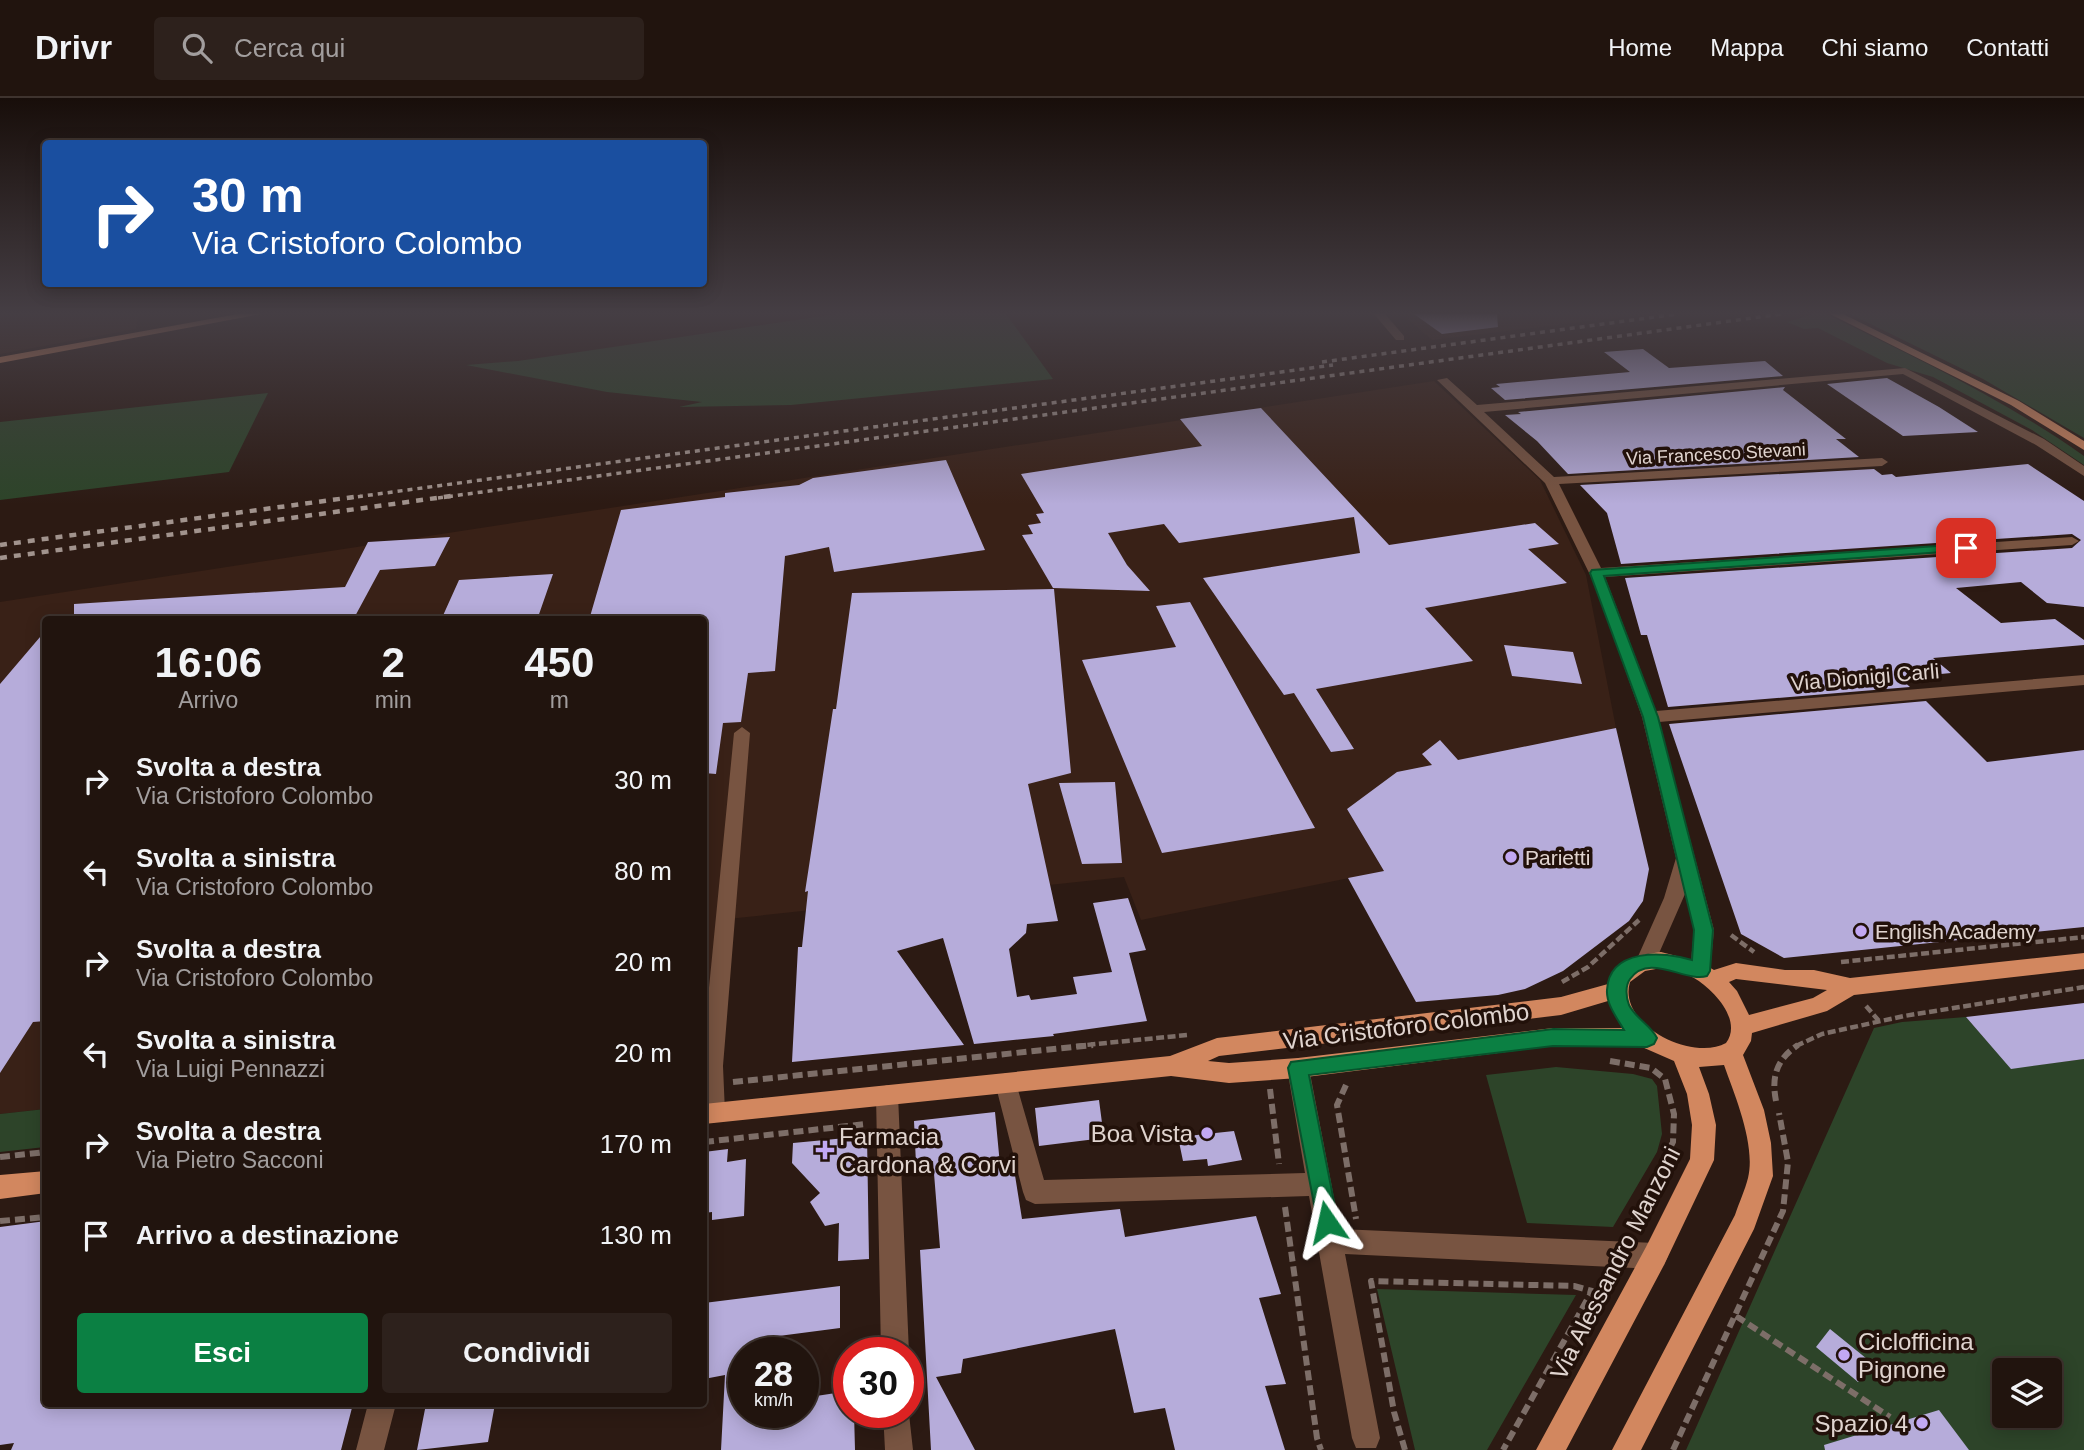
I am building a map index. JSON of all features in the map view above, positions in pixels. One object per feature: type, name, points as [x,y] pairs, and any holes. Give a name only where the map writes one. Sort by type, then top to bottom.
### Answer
[{"type":"main road","points":[[1963,377],[2015,403],[2084,446]]},
{"type":"main road","points":[[1616,990],[1620,976],[1630,966],[1646,961],[1678,963],[1706,975],[1727,992],[1738,1009],[1743,1026],[1737,1044],[1730,1051],[1752,1111],[1759,1143],[1761,1176],[1745,1220],[1626,1450]]},
{"type":"main road","points":[[1706,975],[1736,971],[1785,978],[1814,978],[1850,987],[2084,961]]},
{"type":"main road","points":[[1743,1026],[1819,1005],[1850,987]]},
{"type":"main road","name":"Via Cristoforo Colombo","points":[[1171,1066],[1216,1047],[1561,1006],[1616,990],[1620,1006],[1631,1023],[1647,1038],[1683,1055],[1709,1057],[1730,1051]]},
{"type":"main road","name":"Via Cristoforo Colombo","points":[[708,1114],[1171,1066],[1229,1073],[1298,1068],[1553,1037],[1647,1038]]},
{"type":"main road","name":"Via Alessandro Manzoni","points":[[1550,1450],[1655,1256],[1702,1160],[1705,1142],[1698,1094],[1683,1055]]},
{"type":"main road","points":[[0,1187],[42,1182]]},
{"type":"street","points":[[1474,409],[1836,377]]},
{"type":"street","points":[[1917,377],[2039,442],[2084,472]]},
{"type":"street","points":[[1443,380],[1551,481],[1596,573],[1650,717],[1704,930],[1706,975]]},
{"type":"street","name":"Via Francesco Stevani","points":[[1551,481],[1882,462]]},
{"type":"street","points":[[1596,573],[2072,541]]},
{"type":"street","name":"Via Dionigi Carli","points":[[1650,717],[2084,680]]},
{"type":"street","points":[[708,1114],[742,733]]},
{"type":"street","points":[[1646,961],[1674,898],[1685,860]]},
{"type":"street","points":[[1298,1068],[1366,1438]]},
{"type":"street","points":[[1006,1083],[1035,1192],[1320,1184]]},
{"type":"street","points":[[887,1096],[895,1337]]},
{"type":"street","points":[[1330,1241],[1655,1256]]},
{"type":"street","points":[[370,1450],[381,1407]]},
{"type":"street","points":[[898,1428],[899,1450]]},
{"type":"path","points":[[1550,986],[1588,967],[1634,927],[1646,911]]},
{"type":"path","points":[[1731,935],[1758,954]]},
{"type":"path","points":[[1834,963],[2084,937]]},
{"type":"path","points":[[1673,1450],[1783,1211],[1790,1153],[1774,1093],[1774,1080],[1782,1058],[1804,1041],[1917,1011],[2084,987]]},
{"type":"path","points":[[713,1072],[1195,1034]]},
{"type":"path","points":[[1598,1060],[1651,1068],[1665,1079],[1674,1114],[1673,1142],[1626,1235]]},
{"type":"path","points":[[1353,1081],[1344,1086],[1337,1105],[1359,1241]]},
{"type":"path","points":[[1269,1082],[1317,1438],[1321,1450]]},
{"type":"path","points":[[707,1142],[869,1124]]},
{"type":"path","points":[[0,1157],[42,1152]]},
{"type":"path","points":[[0,1221],[42,1216]]},
{"type":"path","points":[[1405,1450],[1394,1412],[1371,1280],[1574,1286],[1592,1291],[1503,1450]]},
{"type":"path","points":[[1736,1315],[1890,1417]]},
{"type":"shaded area","points":[[1434,381],[1540,480],[1586,575],[1616,728],[1347,809],[1384,871],[1141,920],[1124,877],[718,920],[707,1029],[707,616],[42,616],[42,1109],[0,1114],[0,602]]},
{"type":"green space","points":[[529,377],[1053,379],[791,405],[679,407],[702,402],[607,392]]},
{"type":"green space","points":[[1933,377],[1952,377],[1990,397],[2084,456],[2084,465],[2032,430]]},
{"type":"green space","points":[[1979,377],[2084,377],[2084,438]]},
{"type":"green space","points":[[268,393],[229,472],[0,500],[0,422]]},
{"type":"green space","points":[[1966,1017],[2011,1068],[2084,1059],[2084,1450],[1686,1450],[1874,1028],[1902,1022]]},
{"type":"green space","points":[[1556,1067],[1633,1074],[1652,1079],[1657,1086],[1662,1134],[1657,1152],[1613,1227],[1527,1223],[1486,1075]]},
{"type":"green space","points":[[42,1109],[42,1147],[0,1152],[0,1114]]},
{"type":"green space","points":[[1377,1289],[1576,1295],[1487,1450],[1415,1450]]},
{"type":"building","points":[[1573,377],[1770,377],[1505,400],[1491,388],[1500,387],[1496,384]]},
{"type":"building","points":[[1887,378],[1978,432],[1903,436],[1827,384]]},
{"type":"building","points":[[1785,387],[1783,390],[1846,439],[1836,439],[1859,457],[1568,474],[1537,441],[1505,415],[1521,414],[1518,412]]},
{"type":"building","points":[[1261,408],[1389,545],[1535,523],[1559,544],[1528,549],[1567,583],[1425,608],[1473,661],[1316,689],[1354,749],[1331,752],[1294,693],[1284,695],[1203,578],[1360,553],[1354,517],[1179,543],[1164,524],[1108,533],[1127,565],[1150,591],[1053,588],[1022,535],[1033,534],[1028,525],[1041,523],[1036,514],[1044,513],[1021,474],[1202,446],[1180,419]]},
{"type":"building","points":[[946,460],[985,550],[834,572],[829,547],[785,556],[775,671],[748,673],[741,722],[723,723],[716,774],[707,773],[707,616],[590,616],[621,510],[725,497],[725,493],[799,485],[813,478]]},
{"type":"building","points":[[2028,464],[2084,501],[2084,607],[2047,603],[2021,582],[1956,588],[2001,623],[2055,619],[2084,640],[2084,645],[1933,658],[1951,673],[1900,678],[1910,687],[1668,707],[1647,635],[1641,635],[1625,578],[2072,548],[2081,540],[2072,534],[1621,564],[1607,513],[1580,485],[1874,469],[1882,475],[1892,474],[1896,477]]},
{"type":"building","points":[[450,537],[435,566],[380,570],[355,616],[74,616],[74,604],[345,587],[368,542]]},
{"type":"building","points":[[553,574],[538,616],[443,616],[459,580]]},
{"type":"building","points":[[1054,589],[1071,773],[1028,784],[1058,921],[1027,924],[1026,933],[1009,949],[1017,997],[1029,995],[1031,1000],[1077,994],[1073,977],[1112,972],[1093,903],[1128,898],[1146,950],[1129,953],[1147,1021],[1053,1034],[1054,1036],[974,1044],[943,938],[897,951],[964,1045],[792,1062],[798,947],[802,947],[808,891],[805,892],[833,709],[836,709],[852,593]]},
{"type":"building","points":[[1190,602],[1315,828],[1162,853],[1082,660],[1176,647],[1156,606]]},
{"type":"building","points":[[42,635],[42,1021],[33,1022],[0,1073],[0,684]]},
{"type":"building","points":[[1504,645],[1573,652],[1582,684],[1512,676]]},
{"type":"building","points":[[1926,701],[1987,762],[2084,750],[2084,927],[1784,958],[1741,934],[1669,724]]},
{"type":"building","name":"Parietti","points":[[1616,728],[1649,869],[1643,901],[1629,921],[1563,971],[1525,989],[1498,995],[1416,1002],[1348,878],[1384,871],[1347,809],[1397,772],[1432,765],[1422,754],[1440,740],[1458,760]]},
{"type":"building","points":[[1115,782],[1122,863],[1082,864],[1059,783]]},
{"type":"building","points":[[2084,1003],[2084,1059],[2011,1069],[1966,1017]]},
{"type":"building","points":[[1099,1100],[1104,1138],[1039,1146],[1035,1108]]},
{"type":"building","points":[[995,1112],[1000,1165],[1013,1163],[1022,1219],[1120,1209],[1125,1237],[1256,1216],[1281,1294],[1259,1298],[1286,1384],[1265,1386],[1285,1450],[1175,1450],[1165,1408],[1134,1413],[1115,1329],[963,1359],[961,1373],[936,1377],[975,1450],[931,1450],[920,1250],[940,1248],[933,1161],[916,1164],[914,1121]]},
{"type":"building","points":[[1234,1131],[1242,1160],[1208,1166],[1207,1159],[1183,1161],[1178,1137]]},
{"type":"building","points":[[867,1136],[869,1259],[838,1261],[839,1223],[825,1226],[810,1202],[820,1193],[792,1163],[793,1143]]},
{"type":"building","points":[[728,1149],[727,1162],[746,1159],[744,1216],[712,1220],[712,1212],[707,1213],[707,1152]]},
{"type":"building","points":[[42,1222],[42,1407],[352,1407],[341,1450],[11,1450],[14,1443],[0,1445],[0,1227]]},
{"type":"building","points":[[840,1286],[840,1328],[771,1337],[728,1337],[728,1428],[819,1428],[819,1396],[833,1393],[833,1428],[854,1428],[855,1450],[721,1450],[725,1375],[707,1378],[707,1303]]},
{"type":"building","name":"Ciclofficina Pignone","points":[[1830,1329],[1872,1363],[1858,1382],[1816,1347]]},
{"type":"building","points":[[425,1407],[494,1407],[488,1442],[417,1450]]},
{"type":"building","name":"Spazio 4","points":[[1939,1410],[1969,1450],[1825,1450],[1824,1445]]},
{"type":"railway","points":[[348,498],[1243,377]]},
{"type":"railway","points":[[438,498],[1320,377]]},
{"type":"railway","points":[[0,545],[361,496]]},
{"type":"railway","points":[[0,558],[451,496]]},
{"type":"place","name":"Parietti","points":[[1511,857]]},
{"type":"place","name":"English Academy","points":[[1861,931]]},
{"type":"place","name":"Boa Vista","points":[[1207,1133]]},
{"type":"place","name":"Farmacia Cardona & Corvi","points":[[825,1150]]},
{"type":"place","name":"Ciclofficina Pignone","points":[[1844,1355]]},
{"type":"place","name":"Spazio 4","points":[[1922,1423]]},
{"type":"route","points":[[1327,1222],[1298,1068],[1553,1037],[1647,1038],[1631,1023],[1620,1006],[1616,990],[1620,976],[1630,966],[1661,960],[1700,971],[1704,930],[1650,717],[1596,573],[1966,548]]}]
